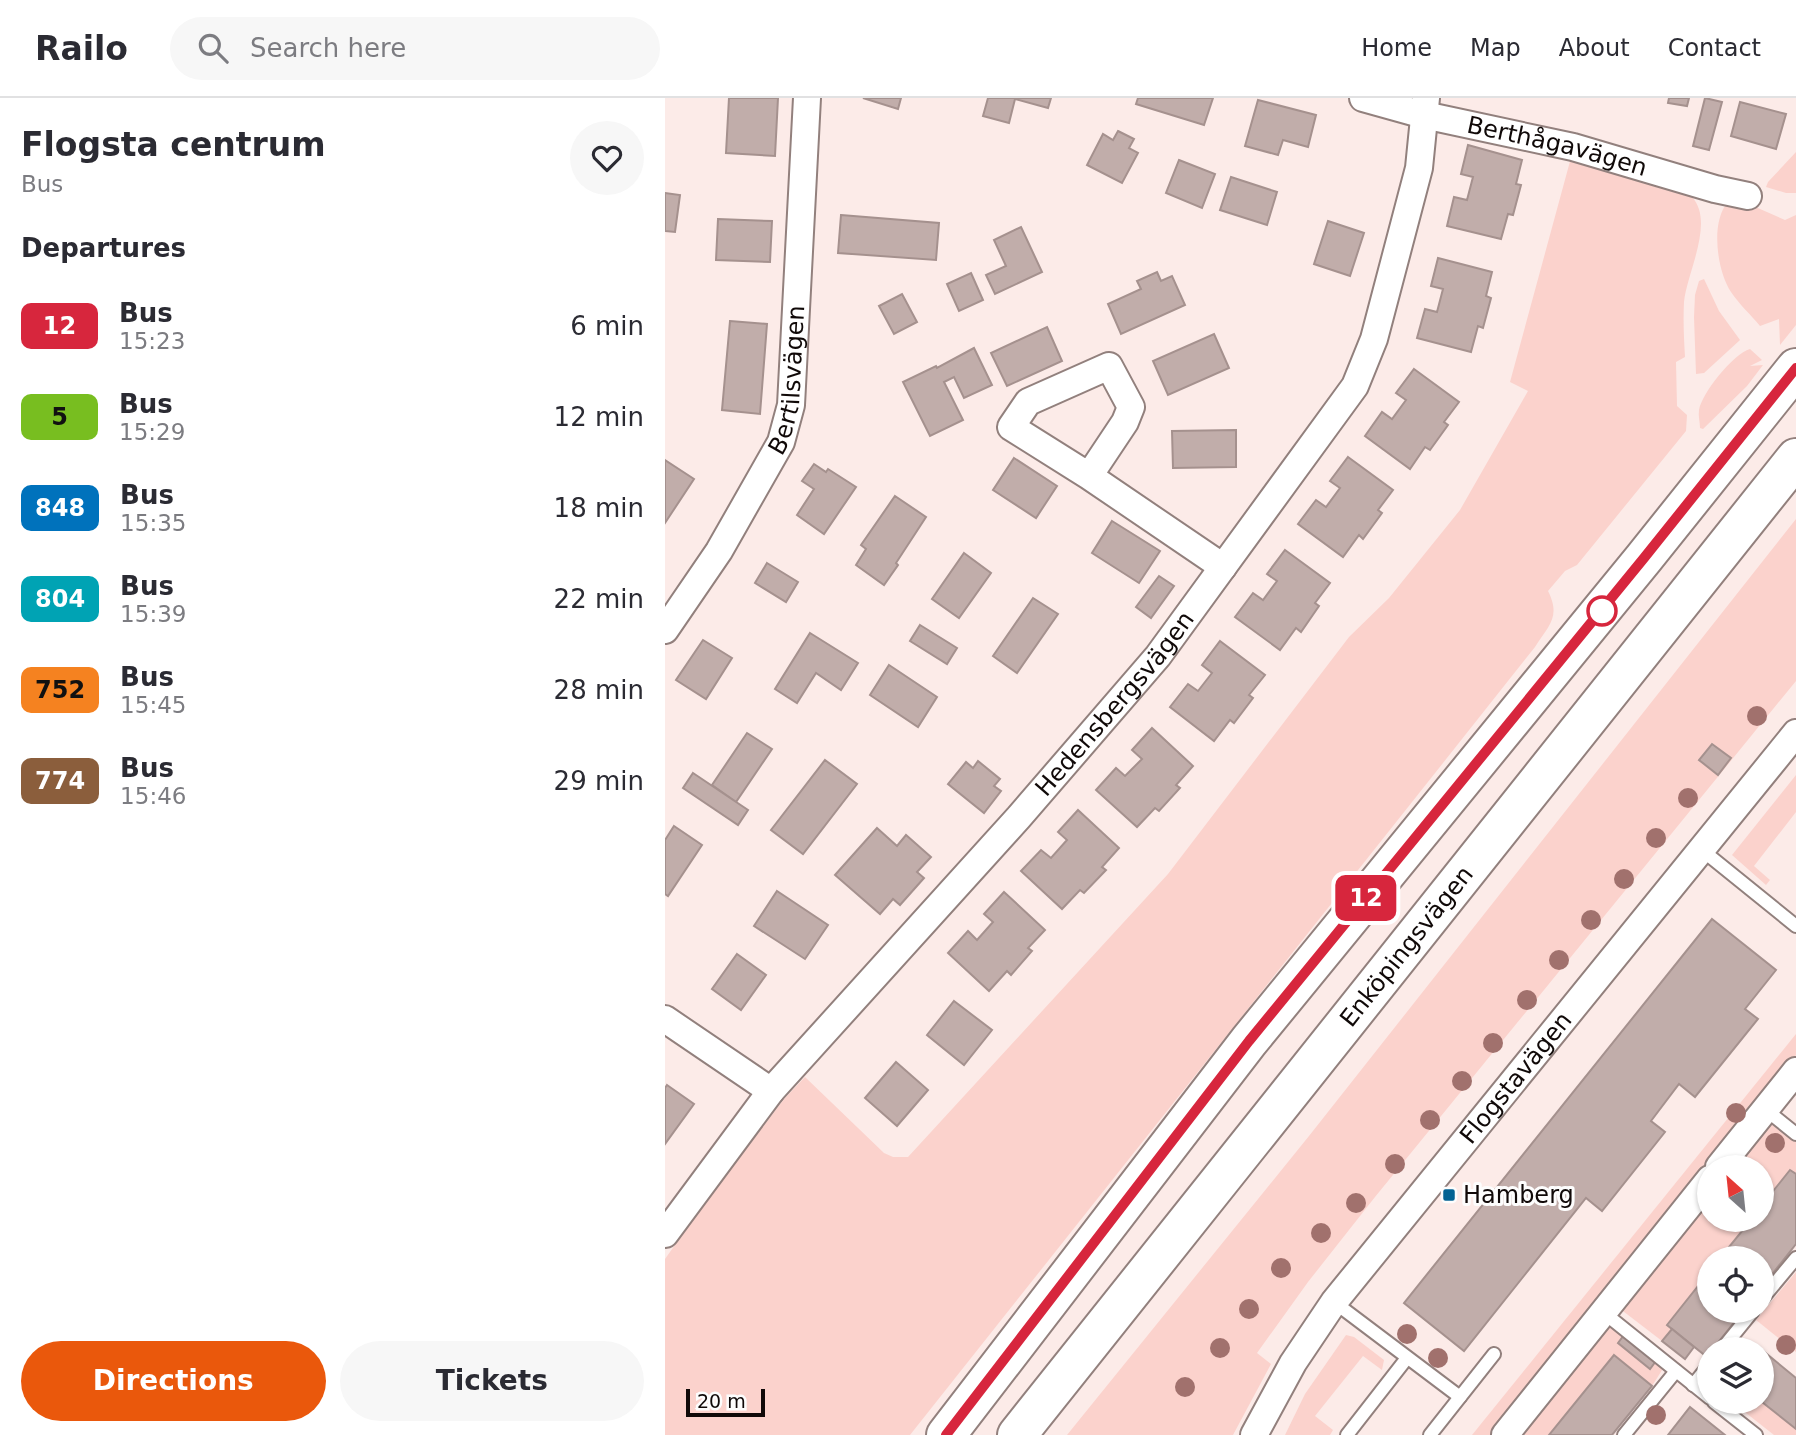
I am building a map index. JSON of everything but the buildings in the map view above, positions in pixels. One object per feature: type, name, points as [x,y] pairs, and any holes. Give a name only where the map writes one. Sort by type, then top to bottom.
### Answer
[{"type":"main road","points":[[946,1435],[1249,1041],[1796,368]]},
{"type":"main road","name":"Enköpingsvägen","points":[[1017,1435],[1796,458]]},
{"type":"street","name":"Bertilsvägen","points":[[665,630],[719,551],[781,442],[790,405],[807,98]]},
{"type":"street","name":"Berthågavägen","points":[[1363,98],[1425,107],[1748,196]]},
{"type":"street","name":"Hedensbergsvägen","points":[[665,1234],[771,1091],[1095,732],[1158,656],[1355,386],[1374,339],[1419,167],[1425,107]]},
{"type":"street","points":[[1089,476],[1125,422],[1131,408],[1109,366],[1028,402],[1011,426],[1223,567]]},
{"type":"street","name":"Flogstavägen","points":[[1254,1435],[1293,1363],[1333,1303],[1796,733]]},
{"type":"street","points":[[665,1019],[771,1091]]},
{"type":"street","points":[[1729,1155],[1796,1071]]},
{"type":"street","points":[[1505,1435],[1697,1195]]},
{"type":"lane","points":[[1702,850],[1796,926]]},
{"type":"lane","points":[[1766,1109],[1796,1134]]},
{"type":"lane","points":[[1774,1285],[1796,1258]]},
{"type":"lane","points":[[1333,1303],[1460,1397]]},
{"type":"lane","points":[[1603,1312],[1697,1388]]},
{"type":"lane","points":[[1732,1337],[1743,1323]]},
{"type":"lane","points":[[1430,1435],[1494,1354]]},
{"type":"lane","points":[[1347,1435],[1407,1358]]},
{"type":"lane","points":[[1625,1435],[1677,1371]]},
{"type":"lane","points":[[1693,1385],[1697,1380]]},
{"type":"lane","points":[[1729,1414],[1756,1435]]},
{"type":"shaded area","points":[[1796,152],[1796,193],[1766,187],[1768,182]]},
{"type":"shaded area","points":[[1572,154],[1692,197],[1698,207],[1701,220],[1698,248],[1684,302],[1685,357],[1676,362],[1677,406],[1687,415],[1686,431],[1577,565],[1565,571],[1548,591],[1552,600],[1552,621],[1535,647],[910,1435],[665,1435],[665,1259],[784,1099],[805,1077],[884,1153],[893,1157],[908,1157],[1168,874],[1349,637],[1389,598],[1460,510],[1528,391],[1510,382]]},
{"type":"shaded area","points":[[1728,202],[1751,205],[1785,220],[1796,215],[1796,325],[1780,345],[1779,319],[1760,326],[1731,292],[1722,272],[1717,234],[1722,211]]},
{"type":"shaded area","points":[[1704,279],[1719,311],[1740,340],[1704,373],[1696,374],[1695,295],[1699,281]]},
{"type":"shaded area","points":[[1750,349],[1762,360],[1750,366],[1763,365],[1747,386],[1703,429],[1700,428],[1699,410],[1706,394],[1727,366]]},
{"type":"shaded area","points":[[1796,519],[1796,681],[1308,1282],[1257,1353],[1271,1364],[1233,1435],[1067,1435],[1309,1136]]},
{"type":"shaded area","points":[[1796,775],[1796,812],[1754,866],[1770,880],[1766,885],[1732,855]]},
{"type":"shaded area","points":[[1796,1034],[1796,1055],[1715,1155],[1698,1155]]},
{"type":"shaded area","points":[[1770,1123],[1796,1142],[1796,1174],[1790,1170],[1775,1189],[1775,1155],[1744,1155]]},
{"type":"shaded area","points":[[1697,1157],[1697,1178],[1490,1435],[1472,1435]]},
{"type":"shaded area","points":[[1697,1213],[1697,1232],[1741,1232],[1730,1246],[1697,1246],[1697,1287],[1667,1325],[1672,1329],[1662,1341],[1619,1308]]},
{"type":"shaded area","points":[[1796,1272],[1796,1352],[1760,1323],[1774,1323],[1774,1298]]},
{"type":"shaded area","points":[[1610,1325],[1664,1367],[1652,1386],[1614,1355],[1549,1435],[1522,1435]]},
{"type":"shaded area","points":[[1346,1335],[1354,1337],[1384,1360],[1382,1370],[1363,1356],[1315,1416],[1333,1430],[1330,1435],[1285,1435],[1305,1394]]},
{"type":"shaded area","points":[[1774,1412],[1796,1429],[1796,1435],[1774,1435],[1747,1414],[1774,1414]]},
{"type":"bus line","name":"12","points":[[946,1435],[1249,1041],[1796,368]]},
{"type":"place","name":"Hamberg","points":[[1449,1195]]}]
